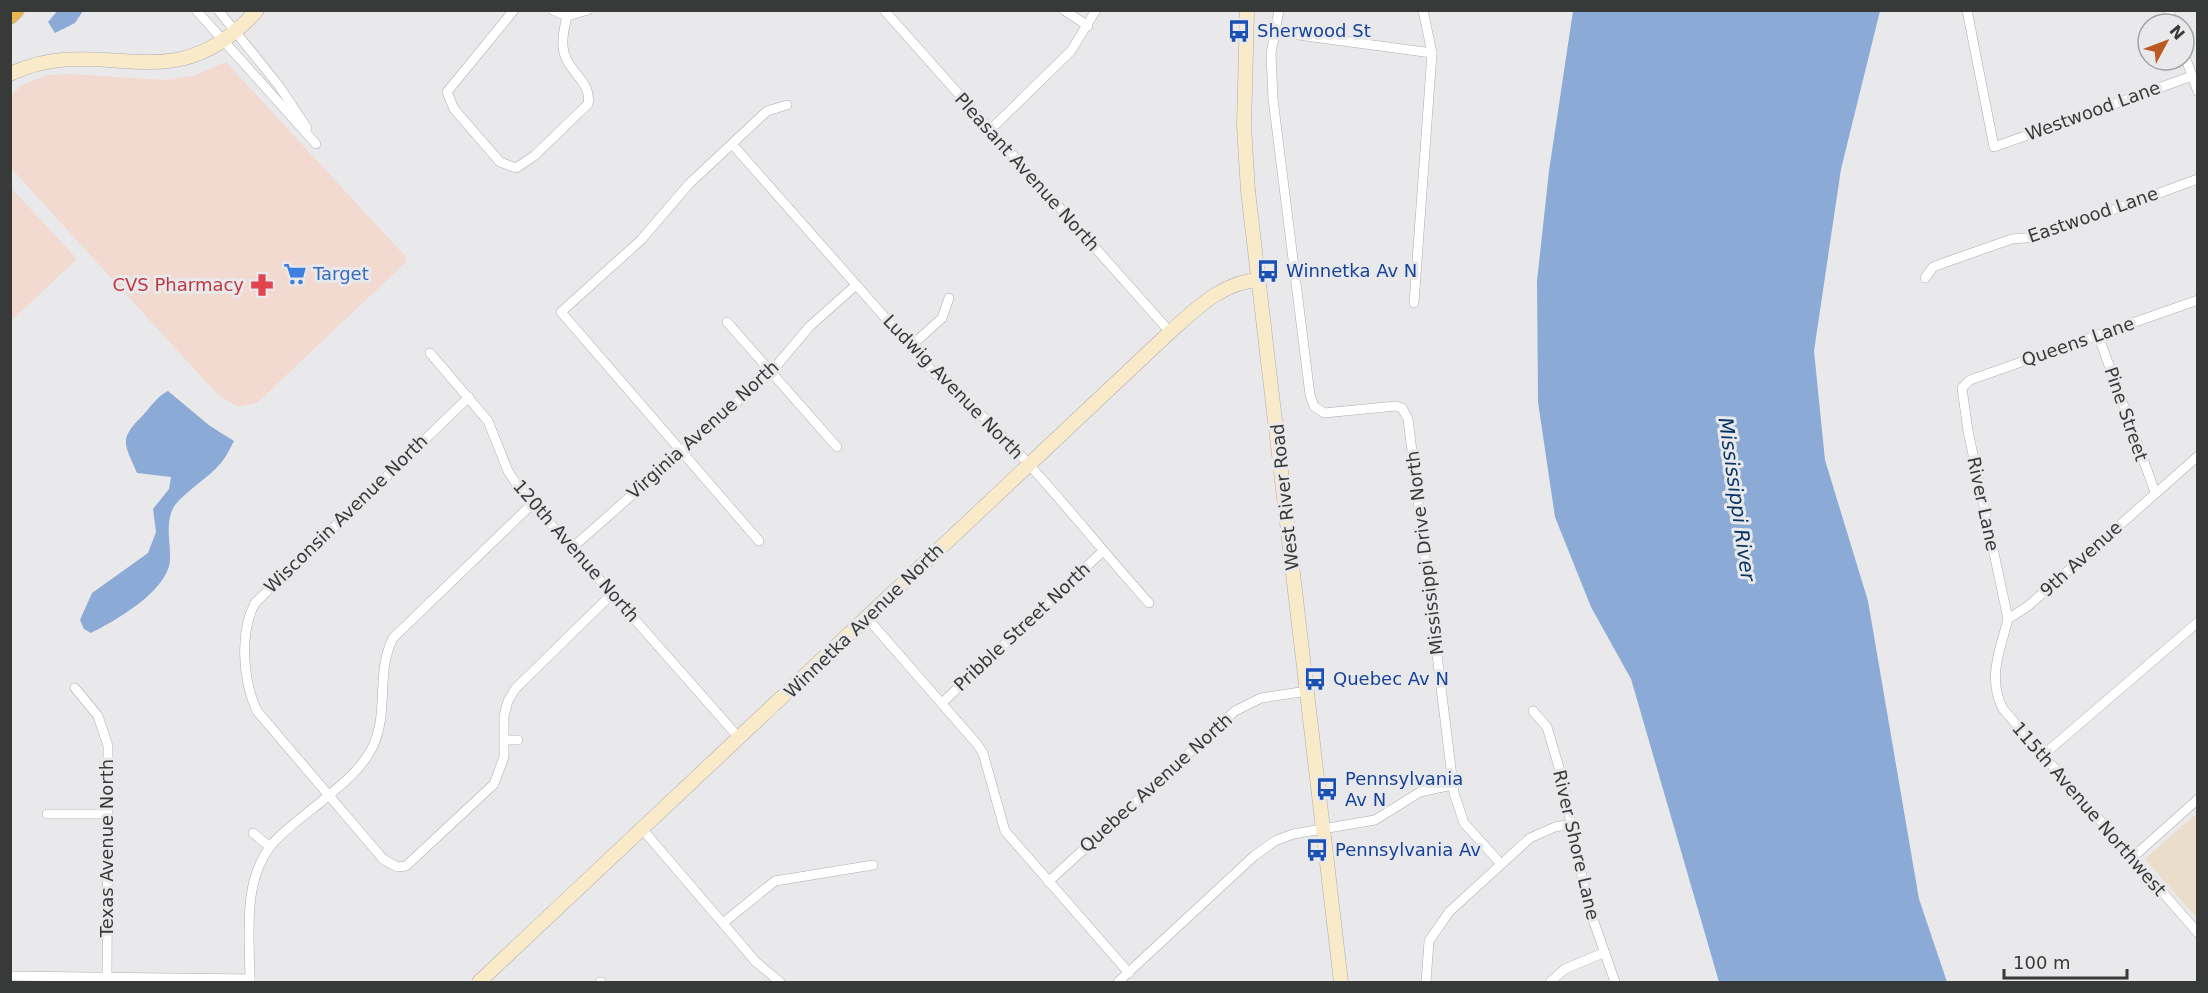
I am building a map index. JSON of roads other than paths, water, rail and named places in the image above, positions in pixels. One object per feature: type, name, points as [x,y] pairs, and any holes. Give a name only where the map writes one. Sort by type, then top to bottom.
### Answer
[{"type":"highway","points":[[10,16],[16,10]]},
{"type":"street","points":[[196,10],[316,144],[279,86],[218,10]]},
{"type":"street","points":[[10,74],[30,64],[56,58],[140,64],[180,61],[202,53],[222,40],[256,10]]},
{"type":"street","points":[[514,10],[447,92],[454,109],[500,162],[516,168],[530,160],[588,104],[588,90],[565,56],[562,34],[567,16]]},
{"type":"street","points":[[553,10],[567,16],[588,10]]},
{"type":"street","name":"Pleasant Avenue North","points":[[884,10],[1170,332]]},
{"type":"street","points":[[1064,10],[1088,26]]},
{"type":"street","points":[[990,130],[1071,51],[1096,10]]},
{"type":"street","name":"West River Road","points":[[1247,10],[1245,149],[1341,982]]},
{"type":"street","points":[[1279,10],[1276,32],[1432,53]]},
{"type":"street","points":[[1414,303],[1432,53],[1423,10]]},
{"type":"street","name":"Westwood Lane","points":[[1968,10],[1994,147],[2192,76]]},
{"type":"street","name":"Mississippi Drive North","points":[[1276,32],[1271,54],[1273,99],[1309,390],[1314,406],[1320,412],[1329,413],[1385,406],[1402,408],[1410,428],[1452,785],[1464,823],[1501,864]]},
{"type":"street","points":[[2191,72],[2198,92]]},
{"type":"street","points":[[759,541],[561,312],[641,240],[676,198],[767,111],[787,105]]},
{"type":"street","name":"Ludwig Avenue North","points":[[732,144],[933,372],[963,396],[1028,463],[1149,603]]},
{"type":"street","name":"Eastwood Lane","points":[[1925,278],[1933,267],[2012,239],[2038,237],[2198,179]]},
{"type":"street","name":"Winnetka Avenue North","points":[[479,982],[868,619],[1028,463],[1170,332],[1222,291],[1243,281],[1260,280]]},
{"type":"street","name":"Virginia Avenue North","points":[[572,548],[772,371],[808,327],[856,285]]},
{"type":"street","points":[[910,346],[942,318],[949,298]]},
{"type":"street","name":"Queens Lane","points":[[1962,388],[1970,380],[2198,300]]},
{"type":"street","points":[[728,322],[837,447]]},
{"type":"street","name":"Pine Street","points":[[2098,335],[2155,492]]},
{"type":"street","name":"120th Avenue North","points":[[430,353],[469,397],[492,428],[513,481],[740,739]]},
{"type":"street","name":"River Lane","points":[[1962,388],[1968,431],[2008,619]]},
{"type":"street","name":"Wisconsin Avenue North","points":[[469,397],[264,591],[248,616],[245,646],[252,699],[266,723],[383,859],[397,867],[406,866],[494,784],[501,771],[505,740]]},
{"type":"street","name":"9th Avenue","points":[[2008,619],[2028,606],[2198,456]]},
{"type":"street","points":[[10,976],[107,980],[250,981],[252,886],[256,869],[270,847],[362,765],[372,748],[384,712],[382,666],[393,638],[532,504]]},
{"type":"street","name":"Pribble Street North","points":[[942,703],[1103,551]]},
{"type":"street","points":[[518,740],[505,740],[504,716],[508,701],[515,689],[612,594]]},
{"type":"street","points":[[868,619],[983,753],[1005,831],[1129,973]]},
{"type":"street","name":"115th Avenue Northwest","points":[[2008,619],[1994,678],[1996,693],[2003,709],[2198,933]]},
{"type":"street","points":[[2042,756],[2198,622]]},
{"type":"street","name":"Texas Avenue North","points":[[75,688],[98,716],[108,746],[107,980]]},
{"type":"street","name":"Quebec Avenue North","points":[[1048,882],[1235,711],[1261,698],[1307,692]]},
{"type":"street","name":"River Shore Lane","points":[[1533,711],[1547,727],[1572,824],[1588,905],[1615,982]]},
{"type":"street","points":[[1118,982],[1264,848],[1293,834],[1375,820],[1420,792],[1452,785]]},
{"type":"street","points":[[2132,858],[2198,799]]},
{"type":"street","points":[[47,814],[107,814]]},
{"type":"street","points":[[1426,982],[1426,955],[1429,941],[1449,912],[1530,838],[1556,827],[1572,824]]},
{"type":"street","points":[[643,830],[756,962],[780,982]]},
{"type":"street","points":[[253,833],[270,847]]},
{"type":"street","points":[[723,923],[775,881],[873,865]]},
{"type":"street","points":[[1550,982],[1565,969],[1603,953]]},
{"type":"water","points":[[58,10],[83,11],[75,23],[55,33],[48,22]]},
{"type":"water","name":"Mississippi River","points":[[1573,11],[1880,11],[1841,169],[1814,351],[1825,460],[1868,601],[1919,899],[1947,982],[1719,982],[1631,679],[1591,607],[1555,517],[1538,402],[1537,281],[1549,171]]},
{"type":"water","points":[[168,391],[210,426],[234,441],[222,462],[175,505],[169,525],[170,560],[167,572],[160,583],[139,604],[91,633],[84,629],[80,620],[92,593],[148,553],[156,532],[153,509],[169,489],[171,477],[137,473],[126,442],[130,430]]},
{"type":"place","name":"Sherwood St","points":[[1239,31]]},
{"type":"place","name":"Winnetka Av N","points":[[1268,271]]},
{"type":"place","name":"Target","points":[[295,274]]},
{"type":"place","name":"CVS Pharmacy","points":[[262,285]]},
{"type":"place","name":"Quebec Av N","points":[[1315,679]]},
{"type":"place","name":"Pennsylvania Av N","points":[[1327,789]]},
{"type":"place","name":"Pennsylvania Av","points":[[1317,850]]}]
